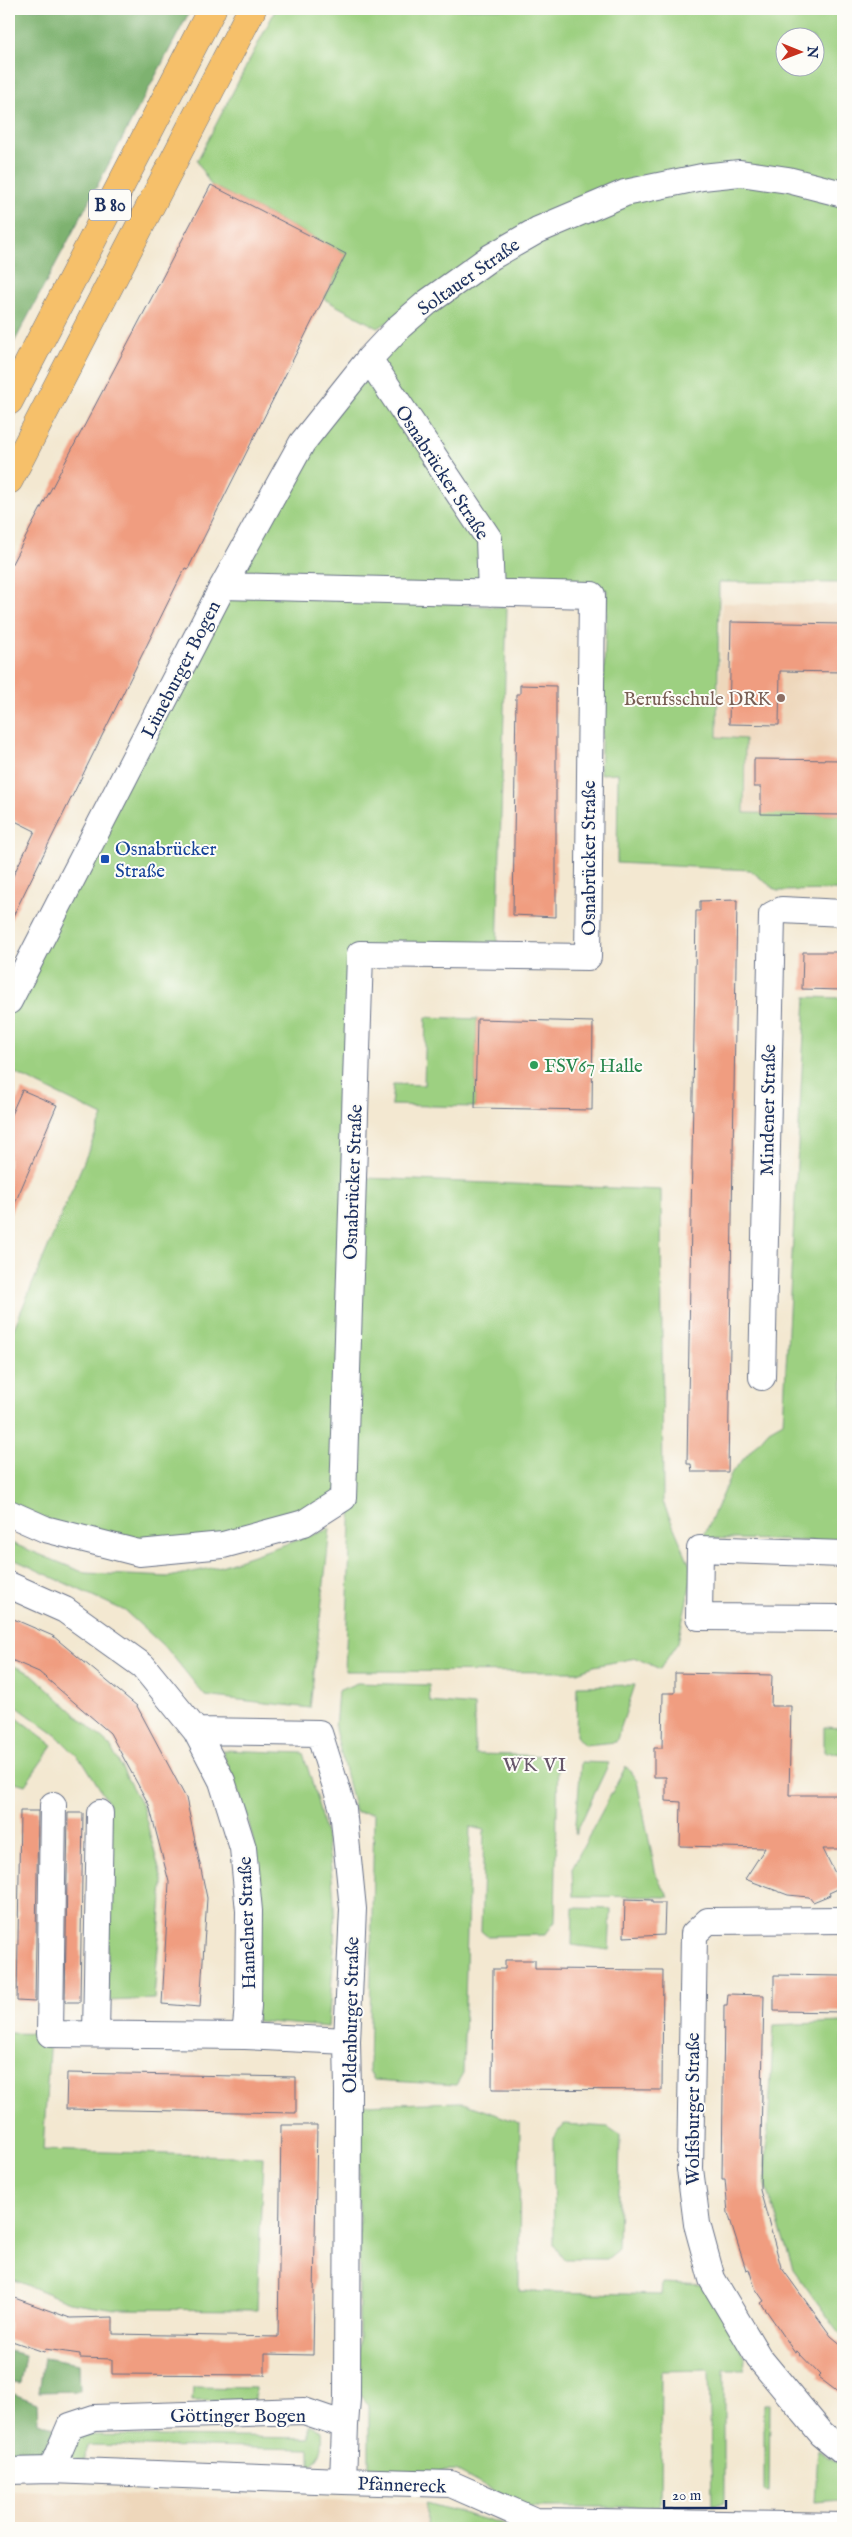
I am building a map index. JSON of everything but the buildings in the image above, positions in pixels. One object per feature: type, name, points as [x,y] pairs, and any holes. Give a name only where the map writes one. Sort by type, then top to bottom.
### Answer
[{"type":"highway","name":"B 80","points":[[9,401],[212,9]]},
{"type":"highway","name":"B 80","points":[[9,480],[252,9]]},
{"type":"street","name":"Soltauer Straße","points":[[222,586],[302,442],[369,359],[399,327],[428,302],[491,257],[538,230],[625,193],[702,176],[740,173],[788,180],[843,194]]},
{"type":"street","name":"Osnabrücker Straße","points":[[369,359],[489,539],[491,594]]},
{"type":"street","name":"Lüneburger Bogen","points":[[9,1001],[222,586],[592,596]]},
{"type":"street","name":"Osnabrücker Straße","points":[[9,1513],[45,1529],[139,1553],[223,1545],[304,1523],[343,1498],[360,954],[588,957],[592,596]]},
{"type":"street","name":"Mindener Straße","points":[[762,1377],[772,915],[782,910],[843,913]]},
{"type":"street","points":[[843,1554],[700,1549],[699,1617],[843,1618]]},
{"type":"street","name":"Hamelner Straße","points":[[9,1585],[65,1610],[143,1666],[196,1731],[222,1781],[243,1848],[249,1911],[248,2006],[245,2036]]},
{"type":"street","name":"Oldenburger Straße","points":[[196,1731],[319,1733],[342,1809],[353,1910],[347,2041],[348,2339],[345,2425]]},
{"type":"street","points":[[53,1805],[50,2034],[245,2036],[347,2041]]},
{"type":"street","points":[[96,2034],[100,1813]]},
{"type":"street","name":"Wolfsburger Straße","points":[[843,1920],[708,1920],[694,1934],[690,2169],[697,2224],[712,2279],[759,2358],[822,2434],[843,2451]]},
{"type":"street","name":"Göttinger Bogen","points":[[51,2470],[70,2426],[94,2418],[304,2411],[345,2425]]},
{"type":"street","points":[[9,2471],[51,2470],[343,2482],[345,2425]]},
{"type":"street","name":"Pfännereck","points":[[343,2482],[451,2484],[535,2521],[843,2526]]},
{"type":"shaded area","name":"Berufsschule DRK","points":[[722,603],[843,605],[843,815],[736,813],[716,791]]},
{"type":"shaded area","points":[[14,2491],[427,2503],[426,2528],[9,2528],[9,2499]]},
{"type":"green space","points":[[9,9],[191,9],[9,352]]},
{"type":"green space","points":[[276,9],[843,9],[843,583],[719,582],[717,737],[745,739],[744,813],[843,815],[843,890],[777,891],[750,870],[617,863],[618,773],[600,774],[607,590],[234,586],[507,608],[497,953],[360,954],[343,1498],[297,1525],[134,1552],[9,1513],[9,1340],[103,1116],[9,1070],[9,1003],[302,443],[467,274],[378,328],[324,299],[346,254],[211,185],[197,161]]},
{"type":"green space","points":[[806,997],[843,998],[843,1542],[703,1538],[732,1472],[769,1430],[783,1422]]},
{"type":"green space","points":[[426,1017],[477,1019],[475,1107],[391,1105],[393,1084],[424,1085]]},
{"type":"green space","points":[[365,1178],[661,1190],[663,1502],[693,1572],[678,1642],[660,1669],[636,1658],[594,1666],[577,1672],[345,1671]]},
{"type":"green space","points":[[330,1529],[310,1708],[205,1696],[167,1649],[125,1611],[9,1557],[9,1542],[85,1573],[169,1577],[221,1566]]},
{"type":"green space","points":[[9,1664],[32,1674],[110,1746],[143,1808],[163,1884],[154,1999],[108,2001],[107,1800],[84,1763],[57,1736],[9,1701]]},
{"type":"green space","points":[[357,1683],[429,1685],[430,1702],[474,1706],[475,1754],[558,1756],[555,1922],[545,1935],[487,1936],[481,1931],[484,1830],[470,1827],[463,2073],[456,2085],[374,2080],[369,2071],[374,1813],[355,1812],[335,1729],[338,1691]]},
{"type":"green space","points":[[635,1685],[616,1742],[584,1745],[576,1736],[577,1686]]},
{"type":"green space","points":[[9,1712],[53,1745],[25,1785],[9,1780]]},
{"type":"green space","points":[[824,1727],[843,1728],[843,1754],[824,1752]]},
{"type":"green space","points":[[222,1750],[303,1753],[324,1828],[333,1885],[333,1966],[328,2027],[256,2021],[257,1856],[246,1812]]},
{"type":"green space","points":[[581,1762],[609,1763],[575,1835]]},
{"type":"green space","points":[[626,1766],[637,1781],[656,1875],[669,1897],[573,1896],[572,1868]]},
{"type":"green space","points":[[573,1908],[611,1909],[609,1950],[572,1945]]},
{"type":"green space","points":[[843,2022],[843,2338],[793,2269],[765,2182],[774,2025]]},
{"type":"green space","points":[[9,2033],[50,2034],[43,2150],[263,2157],[257,2310],[115,2309],[69,2302],[9,2278]]},
{"type":"green space","points":[[460,2102],[520,2123],[519,2291],[661,2295],[662,2283],[707,2285],[745,2358],[744,2370],[724,2370],[724,2502],[712,2504],[709,2370],[661,2371],[660,2507],[523,2507],[456,2471],[369,2474],[369,2405],[359,2393],[359,2105]]},
{"type":"green space","points":[[564,2124],[608,2127],[620,2135],[618,2250],[607,2259],[564,2259],[554,2245],[553,2138]]},
{"type":"green space","points":[[9,2351],[25,2355],[20,2384],[9,2382]]},
{"type":"green space","points":[[44,2358],[79,2364],[80,2391],[39,2392]]},
{"type":"green space","points":[[193,2387],[255,2388],[255,2401],[192,2401]]},
{"type":"green space","points":[[9,2392],[37,2403],[38,2422],[55,2428],[41,2455],[9,2454]]},
{"type":"green space","points":[[764,2404],[770,2404],[769,2492],[764,2491]]},
{"type":"green space","points":[[309,2425],[322,2431],[322,2447],[317,2460],[309,2468],[309,2449],[87,2445],[86,2460],[75,2459],[67,2453],[73,2431],[86,2435],[309,2438]]},
{"type":"green space","points":[[818,2450],[843,2464],[843,2498],[841,2500],[815,2502]]},
{"type":"green space","points":[[427,2503],[514,2528],[426,2528]]},
{"type":"place","name":"Berufsschule DRK","points":[[781,698]]},
{"type":"place","name":"Osnabrücker Straße","points":[[105,859]]},
{"type":"place","name":"FSV67 Halle","points":[[534,1065]]},
{"type":"district","name":"WK VI","points":[[535,1764]]}]
